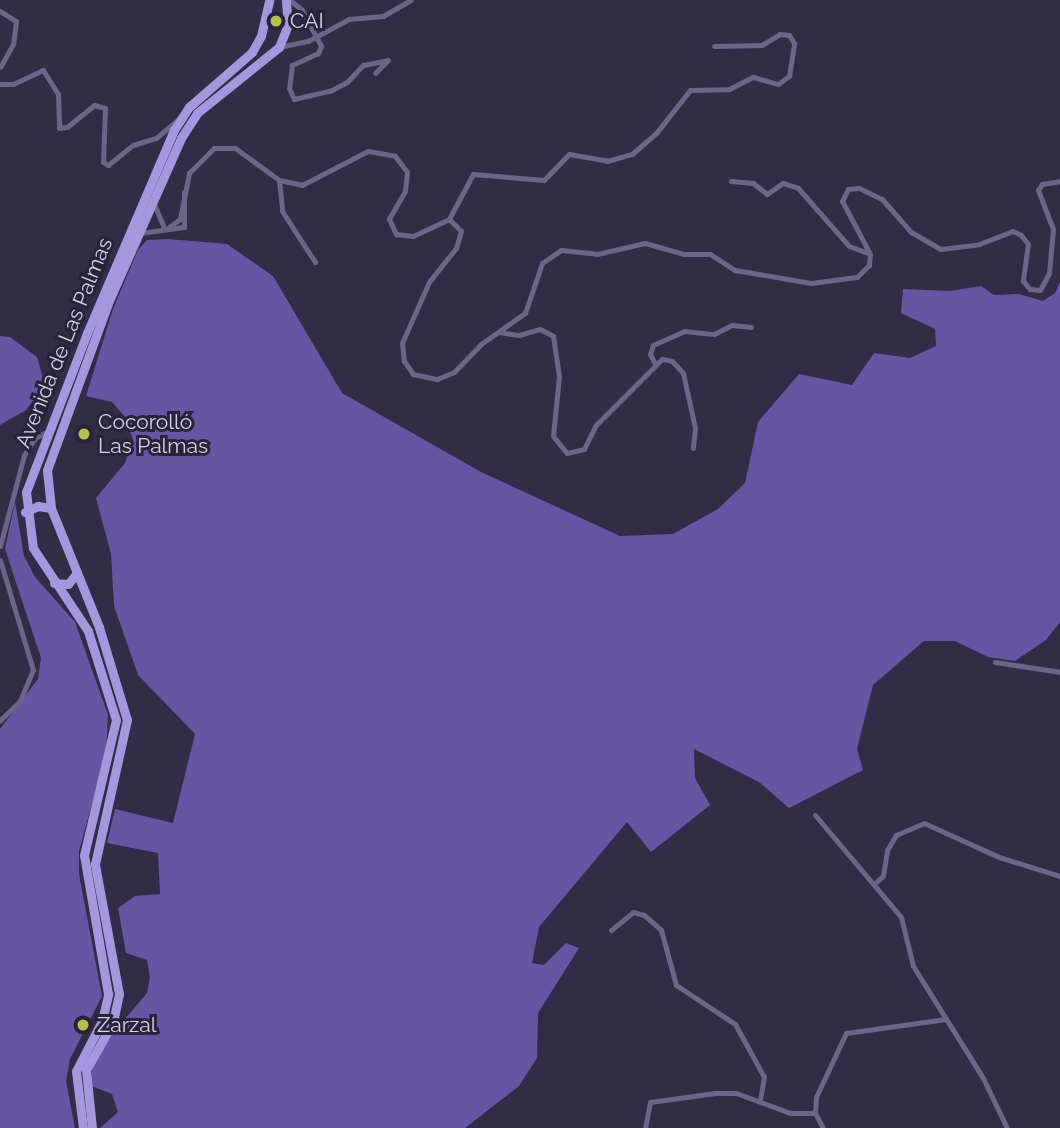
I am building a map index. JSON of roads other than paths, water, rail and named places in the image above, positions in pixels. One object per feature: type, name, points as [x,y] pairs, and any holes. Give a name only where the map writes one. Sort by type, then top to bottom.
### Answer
[{"type":"main road","points":[[261,36],[270,44],[280,45],[288,0]]},
{"type":"main road","points":[[268,5],[288,11]]},
{"type":"main road","name":"Avenida de Las Palmas","points":[[83,1128],[76,1071],[102,1021],[108,994],[84,855],[116,720],[88,631],[33,548],[25,512],[30,473],[50,430],[98,305],[183,115],[248,57],[261,36],[268,5]]},
{"type":"main road","name":"Avenida de Las Palmas","points":[[92,1128],[86,1070],[113,1022],[119,982],[95,864],[127,720],[99,627],[51,508],[46,477],[51,452],[139,234],[197,113],[280,45]]},
{"type":"main road","points":[[25,512],[38,506],[51,508]]},
{"type":"main road","points":[[54,583],[68,584],[77,573]]},
{"type":"street","points":[[288,0],[302,10],[314,37],[321,44],[319,51],[294,62],[289,88],[296,100],[338,88],[366,64],[388,60],[376,73]]},
{"type":"street","points":[[280,45],[314,37],[349,19],[383,16],[411,0]]},
{"type":"street","points":[[0,11],[9,14],[16,21],[16,32],[0,67]]},
{"type":"street","points":[[139,234],[186,225],[184,189],[201,158],[221,147],[242,151],[279,180],[312,183],[352,158],[382,151],[395,156],[407,172],[405,191],[389,219],[396,234],[413,236],[449,219],[473,174],[544,180],[569,154],[607,161],[632,154],[657,132],[690,90],[729,89],[753,77],[778,84],[789,76],[794,43],[789,35],[780,34],[762,45],[714,46]]},
{"type":"street","points":[[0,84],[6,86],[43,70],[58,94],[59,128],[94,105],[105,108],[103,153],[108,165],[133,145],[156,138],[183,115]]},
{"type":"street","points":[[279,180],[282,211],[315,262]]},
{"type":"street","points":[[730,181],[753,183],[767,194],[783,183],[799,188],[849,246],[870,254]]},
{"type":"street","points":[[449,219],[459,227],[459,242],[429,282],[402,343],[404,361],[419,377],[445,377],[525,313],[542,264],[568,249],[597,254],[645,243],[684,254],[710,254],[735,270],[823,285],[863,273],[870,254],[842,201],[848,189],[859,188],[876,195],[920,239],[941,249],[979,244],[1013,231],[1021,235],[1028,244],[1023,281],[1030,289],[1040,290],[1049,273],[1053,229],[1038,190],[1047,182],[1060,181]]},
{"type":"street","points":[[153,202],[167,227]]},
{"type":"street","points":[[654,362],[650,354],[653,345],[684,331],[714,334],[732,325],[751,327]]},
{"type":"street","points":[[499,332],[519,335],[540,329],[553,336],[559,376],[554,436],[567,453],[584,449],[596,426],[639,385],[654,362]]},
{"type":"street","points":[[654,362],[672,361],[683,373],[695,428],[693,448]]},
{"type":"street","points":[[0,546],[24,455],[35,438],[50,430]]},
{"type":"street","points":[[0,560],[33,670],[20,701],[0,720]]},
{"type":"street","points":[[995,662],[1060,672]]},
{"type":"street","points":[[815,815],[901,917],[914,965],[1007,1128]]},
{"type":"street","points":[[874,884],[883,876],[887,850],[896,835],[904,828],[924,823],[999,857],[1060,876]]},
{"type":"street","points":[[611,930],[633,912],[645,915],[661,930],[676,985],[735,1024],[764,1077],[760,1099]]},
{"type":"street","points":[[823,1128],[814,1113],[816,1097],[846,1033],[946,1019]]},
{"type":"street","points":[[645,1128],[646,1107],[654,1101],[727,1091],[760,1099],[790,1112],[814,1113]]},
{"type":"place","name":"CAI","points":[[276,21]]},
{"type":"place","name":"Cocorolló Las Palmas","points":[[84,434]]},
{"type":"place","name":"Zarzal","points":[[83,1025]]}]
